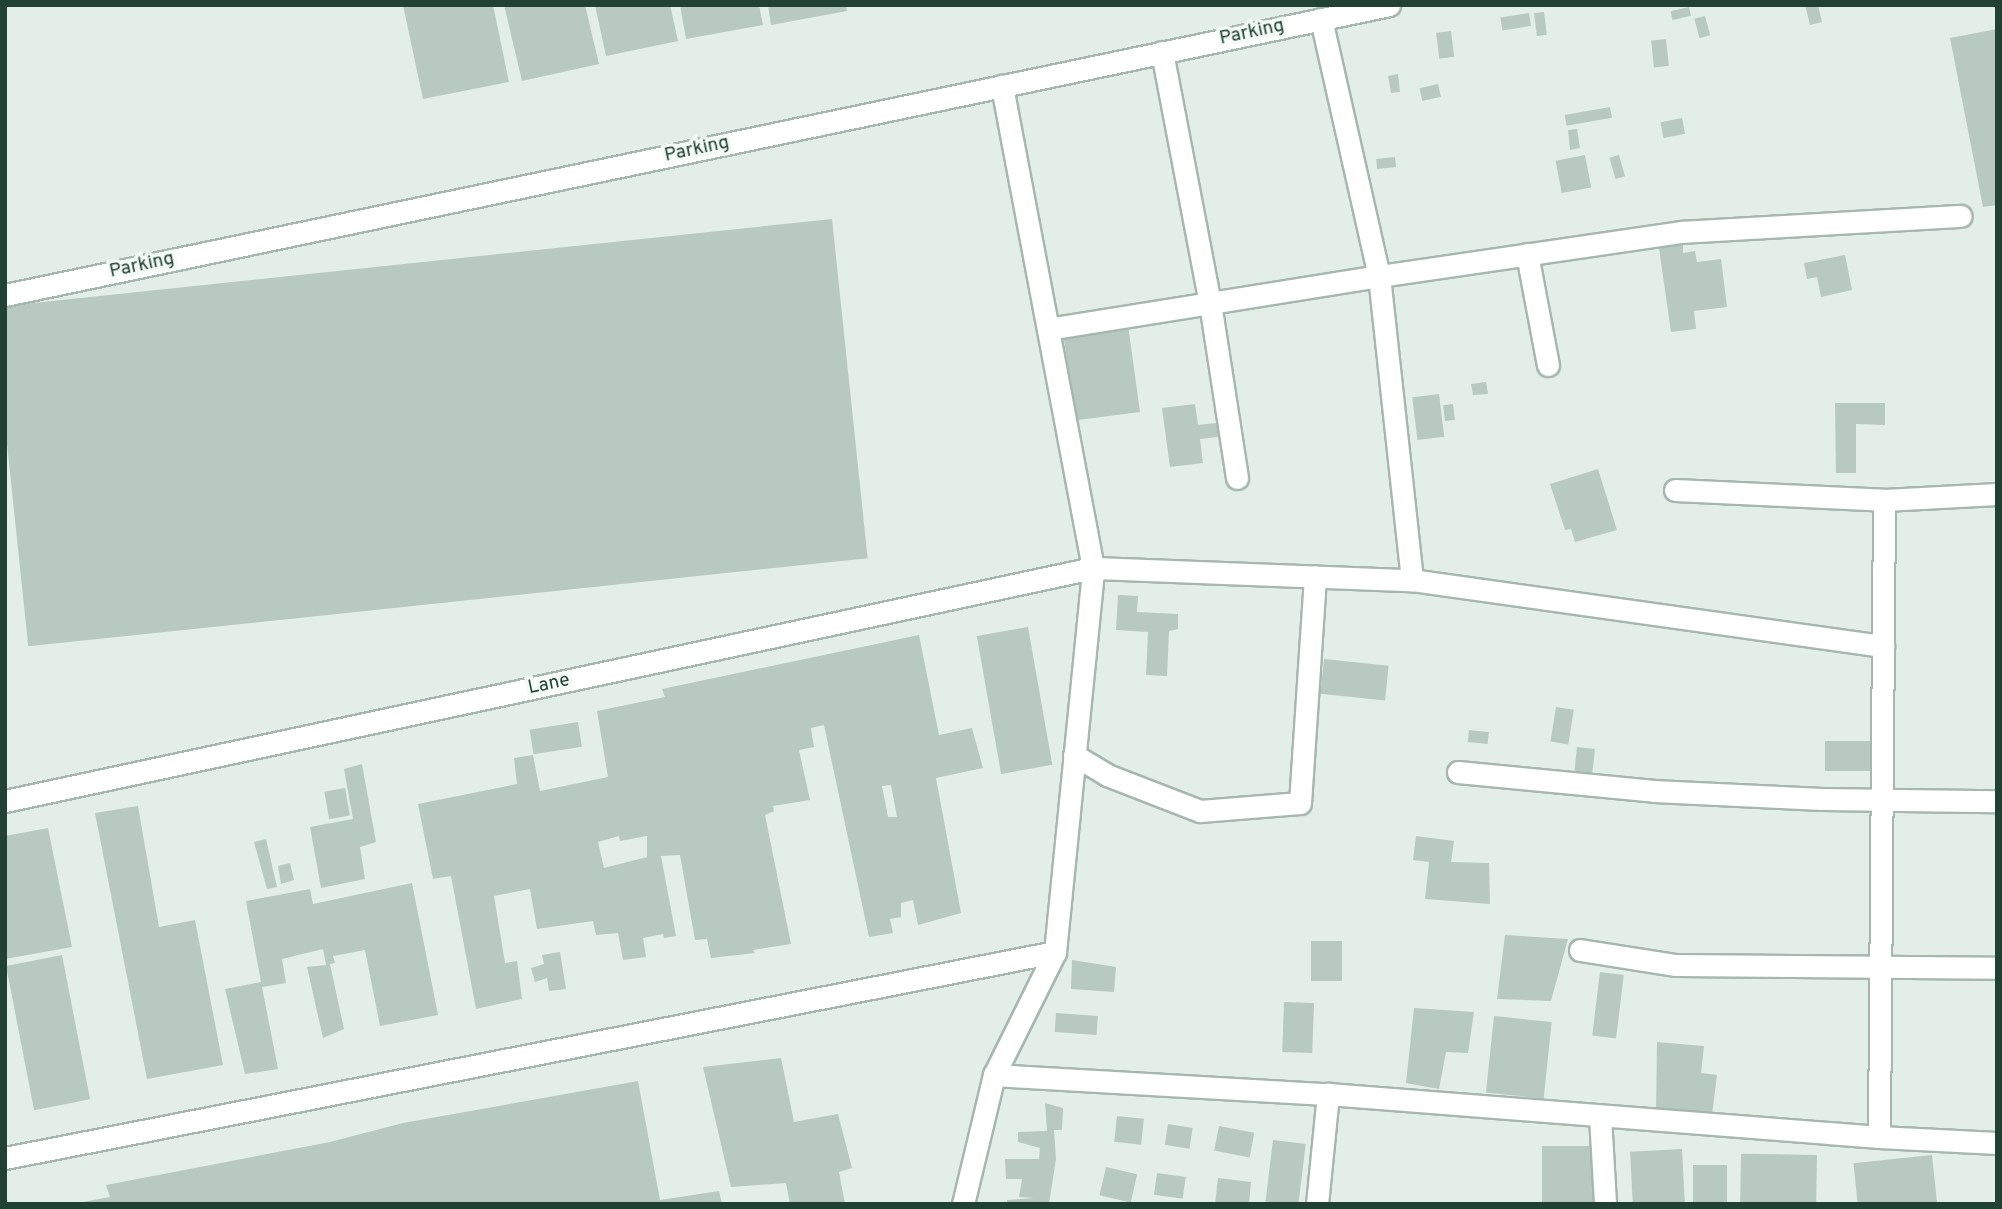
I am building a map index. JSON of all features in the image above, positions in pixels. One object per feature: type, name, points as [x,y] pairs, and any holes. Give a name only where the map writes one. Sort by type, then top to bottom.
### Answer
[{"type":"street","name":"Parking","points":[[5,295],[1389,5]]},
{"type":"street","points":[[1321,19],[1379,276],[1412,580]]},
{"type":"street","points":[[1162,52],[1210,303],[1237,478]]},
{"type":"street","points":[[963,1204],[995,1075],[1055,952],[1093,568],[1002,86]]},
{"type":"street","points":[[1048,329],[1379,276],[1682,232],[1961,216]]},
{"type":"street","points":[[1527,254],[1548,365]]},
{"type":"street","points":[[1675,490],[1884,500],[1997,494]]},
{"type":"street","points":[[1879,1138],[1884,500]]},
{"type":"street","name":"Lane","points":[[5,801],[1093,568],[1412,580],[1883,646]]},
{"type":"street","points":[[1074,755],[1107,775],[1200,811],[1300,803],[1315,576]]},
{"type":"street","points":[[1458,772],[1654,791],[1997,801]]},
{"type":"street","points":[[1580,950],[1676,965],[1997,968]]},
{"type":"street","points":[[5,1158],[1055,952]]},
{"type":"street","points":[[995,1075],[1328,1094],[1879,1138],[1997,1143]]},
{"type":"street","points":[[1317,1204],[1328,1094]]},
{"type":"street","points":[[1601,1115],[1605,1204]]},
{"type":"building","points":[[403,5],[493,5],[509,82],[423,99]]},
{"type":"building","points":[[504,5],[585,5],[599,64],[522,81]]},
{"type":"building","points":[[595,5],[670,5],[678,41],[606,56]]},
{"type":"building","points":[[680,5],[759,5],[763,25],[686,39]]},
{"type":"building","points":[[768,5],[846,5],[847,11],[771,25]]},
{"type":"building","points":[[1805,5],[1818,5],[1822,22],[1810,25]]},
{"type":"building","points":[[1689,7],[1691,16],[1673,20],[1670,11]]},
{"type":"building","points":[[1544,12],[1547,35],[1537,36],[1534,13]]},
{"type":"building","points":[[1529,13],[1531,26],[1502,30],[1500,18]]},
{"type":"building","points":[[1705,16],[1710,35],[1700,38],[1694,19]]},
{"type":"building","points":[[1997,29],[1997,205],[1983,207],[1950,38]]},
{"type":"building","points":[[1451,31],[1454,57],[1439,59],[1436,33]]},
{"type":"building","points":[[1666,39],[1669,66],[1654,67],[1651,41]]},
{"type":"building","points":[[1398,74],[1400,92],[1391,93],[1388,76]]},
{"type":"building","points":[[1438,84],[1441,97],[1422,101],[1419,88]]},
{"type":"building","points":[[1610,107],[1612,118],[1567,126],[1565,115]]},
{"type":"building","points":[[1682,118],[1685,134],[1663,138],[1660,122]]},
{"type":"building","points":[[1577,129],[1580,148],[1570,150],[1568,130]]},
{"type":"building","points":[[1585,155],[1591,187],[1562,193],[1556,161]]},
{"type":"building","points":[[1619,155],[1625,176],[1615,179],[1609,158]]},
{"type":"building","points":[[1395,157],[1396,167],[1377,169],[1376,159]]},
{"type":"building","points":[[832,219],[868,558],[28,646],[5,425],[5,306]]},
{"type":"building","points":[[1683,244],[1683,253],[1695,251],[1697,262],[1721,259],[1727,307],[1694,311],[1696,329],[1671,332],[1659,248]]},
{"type":"building","points":[[1845,255],[1852,290],[1821,297],[1817,277],[1807,279],[1804,263]]},
{"type":"building","points":[[1128,325],[1140,412],[1070,421],[1063,372],[1069,372],[1063,334]]},
{"type":"building","points":[[1486,382],[1488,394],[1473,395],[1471,384]]},
{"type":"building","points":[[1439,394],[1444,437],[1417,440],[1412,397]]},
{"type":"building","points":[[1835,403],[1885,403],[1885,425],[1856,424],[1856,473],[1836,473]]},
{"type":"building","points":[[1195,404],[1198,425],[1224,422],[1225,436],[1200,439],[1203,463],[1170,467],[1162,408]]},
{"type":"building","points":[[1453,404],[1455,420],[1445,421],[1443,405]]},
{"type":"building","points":[[1598,469],[1617,530],[1575,542],[1571,529],[1565,530],[1550,484]]},
{"type":"building","points":[[1118,595],[1138,596],[1137,612],[1178,614],[1178,629],[1169,631],[1167,676],[1146,675],[1148,632],[1116,630]]},
{"type":"building","points":[[1028,627],[1052,765],[1001,774],[977,636]]},
{"type":"building","points":[[919,635],[939,735],[972,728],[983,768],[936,778],[961,913],[918,925],[913,900],[901,903],[901,917],[890,919],[893,933],[869,937],[824,725],[811,728],[814,747],[799,750],[810,800],[773,806],[774,811],[765,815],[791,944],[753,950],[755,953],[711,958],[707,939],[695,940],[680,855],[661,856],[676,936],[664,938],[663,934],[643,938],[646,957],[623,960],[618,933],[596,935],[593,921],[537,929],[530,889],[494,896],[505,963],[517,961],[522,999],[476,1009],[451,876],[433,879],[418,804],[517,784],[514,758],[533,755],[540,791],[608,777],[597,711],[665,697],[662,689]],"holes":[[[891,785],[897,817],[888,817],[882,786]],[[619,836],[620,841],[647,836],[647,857],[604,868],[598,842]]]},
{"type":"building","points":[[1324,659],[1389,666],[1385,701],[1320,694]]},
{"type":"building","points":[[1556,707],[1574,710],[1568,744],[1551,742]]},
{"type":"building","points":[[578,722],[582,747],[534,754],[530,730]]},
{"type":"building","points":[[1469,730],[1489,732],[1488,744],[1468,742]]},
{"type":"building","points":[[1825,741],[1872,741],[1872,771],[1825,771]]},
{"type":"building","points":[[1577,747],[1595,749],[1592,773],[1574,771]]},
{"type":"building","points":[[362,764],[376,842],[360,847],[365,879],[321,888],[310,827],[353,819],[344,769]]},
{"type":"building","points":[[345,788],[350,816],[329,819],[324,792]]},
{"type":"building","points":[[138,806],[159,927],[195,920],[223,1065],[147,1079],[95,813]]},
{"type":"building","points":[[48,828],[72,947],[5,959],[5,836]]},
{"type":"building","points":[[1416,836],[1454,841],[1451,862],[1489,863],[1490,904],[1425,899],[1429,862],[1413,860]]},
{"type":"building","points":[[266,839],[277,887],[267,889],[254,842]]},
{"type":"building","points":[[290,863],[294,880],[281,884],[278,866]]},
{"type":"building","points":[[412,883],[438,1015],[380,1026],[365,950],[333,956],[335,963],[330,964],[344,1029],[323,1038],[307,967],[326,965],[323,949],[282,959],[286,983],[262,987],[278,1069],[245,1074],[225,989],[261,982],[246,901],[310,889],[313,904]]},
{"type":"building","points":[[1505,935],[1568,939],[1551,1001],[1497,999]]},
{"type":"building","points":[[1311,941],[1342,941],[1342,981],[1311,981]]},
{"type":"building","points":[[560,952],[566,989],[549,991],[547,978],[535,982],[531,968],[544,964],[542,955]]},
{"type":"building","points":[[62,955],[90,1099],[34,1110],[6,966]]},
{"type":"building","points":[[1072,960],[1116,967],[1114,992],[1071,989]]},
{"type":"building","points":[[1600,972],[1624,975],[1616,1038],[1592,1036]]},
{"type":"building","points":[[1284,1002],[1314,1003],[1312,1053],[1282,1052]]},
{"type":"building","points":[[1414,1008],[1474,1012],[1468,1053],[1446,1052],[1439,1089],[1406,1083]]},
{"type":"building","points":[[1056,1013],[1098,1016],[1097,1035],[1055,1032]]},
{"type":"building","points":[[1494,1016],[1552,1022],[1544,1099],[1486,1093]]},
{"type":"building","points":[[1657,1042],[1704,1046],[1701,1073],[1717,1075],[1712,1115],[1656,1111]]},
{"type":"building","points":[[781,1058],[794,1122],[838,1114],[852,1168],[839,1172],[845,1204],[790,1204],[786,1183],[731,1187],[703,1067]]},
{"type":"building","points":[[638,1081],[660,1200],[719,1191],[722,1204],[72,1204],[110,1197],[106,1185],[330,1142],[403,1123]]},
{"type":"building","points":[[1045,1103],[1063,1108],[1062,1130],[1054,1130],[1056,1159],[1049,1204],[1007,1204],[1007,1200],[1034,1198],[1019,1197],[1022,1179],[1006,1179],[1005,1159],[1039,1159],[1040,1148],[1018,1142],[1018,1132],[1047,1131]]},
{"type":"building","points":[[1117,1116],[1144,1119],[1141,1145],[1114,1142]]},
{"type":"building","points":[[1168,1124],[1193,1128],[1189,1149],[1165,1145]]},
{"type":"building","points":[[1219,1126],[1254,1133],[1250,1157],[1214,1151]]},
{"type":"building","points":[[1273,1140],[1306,1144],[1298,1204],[1265,1202]]},
{"type":"building","points":[[1542,1146],[1598,1146],[1598,1204],[1542,1204]]},
{"type":"building","points":[[1682,1149],[1685,1204],[1633,1204],[1630,1152]]},
{"type":"building","points":[[1741,1154],[1817,1155],[1816,1204],[1740,1203]]},
{"type":"building","points":[[1932,1155],[1937,1204],[1858,1204],[1853,1163]]},
{"type":"building","points":[[1693,1165],[1727,1165],[1727,1204],[1693,1204]]},
{"type":"building","points":[[1106,1167],[1137,1174],[1131,1202],[1099,1195]]},
{"type":"building","points":[[1157,1173],[1186,1177],[1183,1199],[1154,1195]]},
{"type":"building","points":[[1218,1178],[1251,1182],[1249,1204],[1215,1204]]}]
